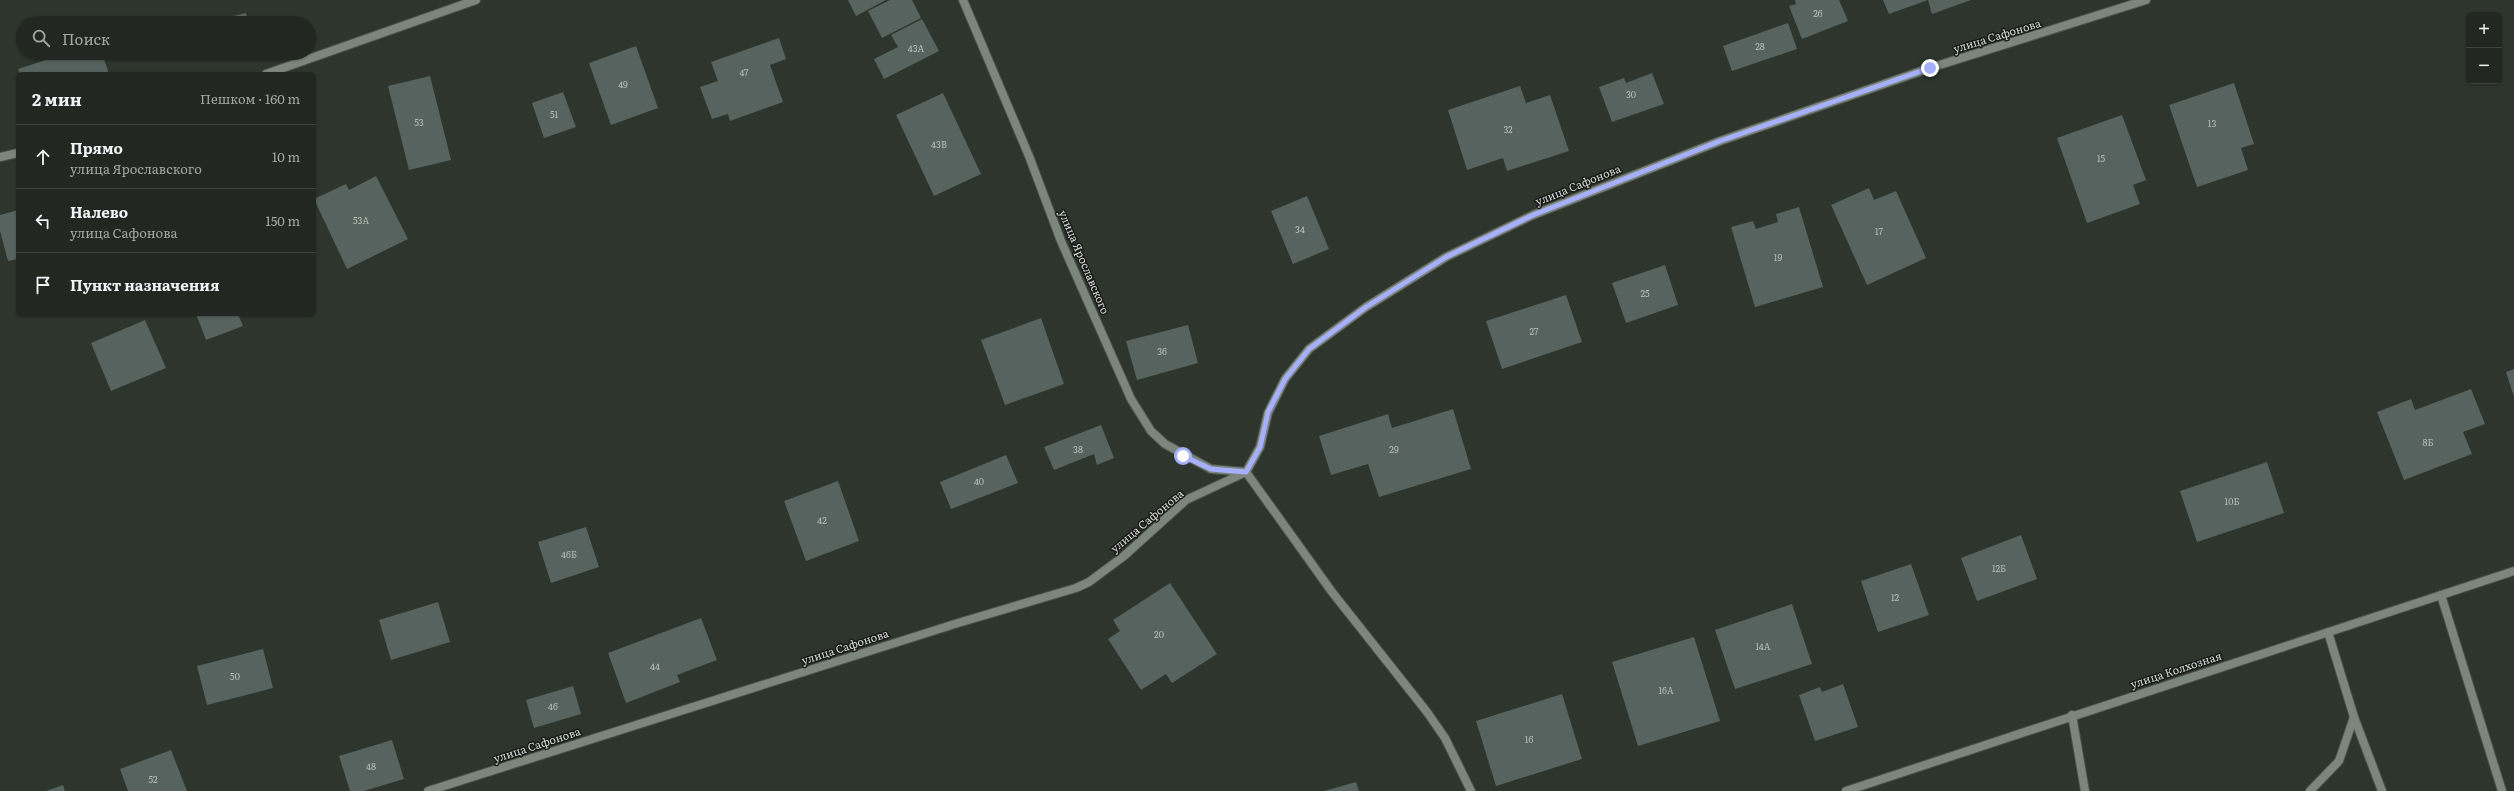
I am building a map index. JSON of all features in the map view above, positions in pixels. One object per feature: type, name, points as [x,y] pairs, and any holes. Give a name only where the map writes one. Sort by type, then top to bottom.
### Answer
[{"type":"street","points":[[316,56],[476,0]]},
{"type":"street","name":"улица Ярославского","points":[[963,0],[1029,156],[1062,241],[1131,399],[1151,431],[1165,444],[1211,469],[1246,472]]},
{"type":"street","name":"улица Сафонова","points":[[428,791],[1076,588],[1088,582],[1124,556],[1186,500],[1246,472],[1260,447],[1268,412],[1278,392],[1285,379],[1309,349],[1366,307],[1446,257],[1533,215],[1720,141],[1930,68],[2146,0]]},
{"type":"street","points":[[272,72],[306,60]]},
{"type":"street","points":[[0,157],[16,153]]},
{"type":"street","points":[[1246,472],[1332,592],[1427,712],[1445,738],[1471,791]]},
{"type":"street","name":"улица Колхозная","points":[[1846,791],[2072,715],[2514,571]]},
{"type":"street","points":[[2441,595],[2502,791]]},
{"type":"street","points":[[2328,632],[2354,717],[2382,791]]},
{"type":"street","points":[[2072,715],[2085,791]]},
{"type":"street","points":[[2310,791],[2339,762],[2354,717]]},
{"type":"building","points":[[848,0],[886,0],[856,16]]},
{"type":"building","points":[[890,0],[912,0],[921,18],[882,38],[868,11]]},
{"type":"building","points":[[1795,0],[1839,0],[1848,21],[1802,39],[1789,6],[1796,4]]},
{"type":"building","points":[[1883,0],[1928,0],[1889,14]]},
{"type":"building","points":[[1928,0],[1971,0],[1932,14]]},
{"type":"building","points":[[246,13],[247,16],[233,16]]},
{"type":"building","points":[[922,19],[939,51],[884,79],[874,59],[898,47],[891,35]]},
{"type":"building","points":[[1788,23],[1797,49],[1732,71],[1723,46]]},
{"type":"building","points":[[779,38],[786,59],[770,65],[783,102],[730,121],[728,114],[712,119],[700,87],[718,81],[711,62]]},
{"type":"building","points":[[636,46],[658,108],[611,125],[589,63]]},
{"type":"building","points":[[46,60],[104,60],[108,72],[19,72],[18,69]]},
{"type":"building","points":[[1652,73],[1664,104],[1612,122],[1599,87],[1624,78],[1626,83]]},
{"type":"building","points":[[430,76],[451,160],[409,170],[388,86]]},
{"type":"building","points":[[2234,83],[2254,144],[2241,148],[2248,170],[2197,187],[2169,105]]},
{"type":"building","points":[[1520,86],[1526,103],[1550,95],[1569,151],[1507,171],[1503,158],[1467,170],[1448,110]]},
{"type":"building","points":[[563,92],[576,127],[544,138],[532,103]]},
{"type":"building","points":[[943,93],[981,174],[934,196],[896,115]]},
{"type":"building","points":[[2122,115],[2146,180],[2133,185],[2140,204],[2087,223],[2057,138]]},
{"type":"building","points":[[376,176],[408,239],[347,269],[316,203],[316,198],[346,184],[349,190]]},
{"type":"building","points":[[1869,188],[1874,200],[1896,191],[1926,258],[1867,285],[1831,205]]},
{"type":"building","points":[[1307,196],[1329,249],[1293,264],[1271,211]]},
{"type":"building","points":[[1799,207],[1823,287],[1755,307],[1731,227],[1753,221],[1756,229],[1778,222],[1776,214]]},
{"type":"building","points":[[16,211],[16,259],[8,261],[0,231],[0,215]]},
{"type":"building","points":[[1665,265],[1678,305],[1626,323],[1612,283]]},
{"type":"building","points":[[1566,295],[1582,342],[1502,369],[1486,321]]},
{"type":"building","points":[[197,316],[239,316],[243,326],[206,340]]},
{"type":"building","points":[[1041,318],[1064,384],[1005,405],[981,340]]},
{"type":"building","points":[[145,320],[166,368],[111,391],[91,343]]},
{"type":"building","points":[[1188,325],[1198,363],[1137,380],[1126,341]]},
{"type":"building","points":[[2514,369],[2514,397],[2506,372]]},
{"type":"building","points":[[2471,389],[2485,424],[2463,432],[2472,454],[2404,480],[2377,412],[2411,399],[2415,410]]},
{"type":"building","points":[[1453,409],[1471,469],[1379,497],[1368,464],[1331,475],[1319,436],[1388,414],[1392,428]]},
{"type":"building","points":[[1101,425],[1114,458],[1097,465],[1094,454],[1054,470],[1044,447]]},
{"type":"building","points":[[1006,455],[1018,483],[951,509],[940,482]]},
{"type":"building","points":[[2267,462],[2284,513],[2197,542],[2180,491]]},
{"type":"building","points":[[838,481],[859,541],[806,561],[784,501]]},
{"type":"building","points":[[586,527],[599,567],[551,583],[538,542]]},
{"type":"building","points":[[2021,535],[2037,579],[1977,601],[1961,558]]},
{"type":"building","points":[[1911,564],[1929,615],[1878,632],[1861,581]]},
{"type":"building","points":[[1170,583],[1217,654],[1172,683],[1166,674],[1141,690],[1108,639],[1120,631],[1113,620]]},
{"type":"building","points":[[438,602],[450,642],[391,660],[379,620]]},
{"type":"building","points":[[1792,604],[1812,664],[1735,689],[1715,630]]},
{"type":"building","points":[[701,618],[717,660],[677,675],[680,682],[626,703],[608,653]]},
{"type":"building","points":[[1694,637],[1720,721],[1638,746],[1612,662]]},
{"type":"building","points":[[263,649],[273,688],[207,705],[197,666]]},
{"type":"building","points":[[1843,684],[1858,727],[1815,741],[1799,695],[1820,687],[1822,692]]},
{"type":"building","points":[[573,686],[581,714],[534,728],[526,700]]},
{"type":"building","points":[[1562,694],[1582,759],[1496,786],[1476,721]]},
{"type":"building","points":[[392,740],[404,779],[364,791],[350,791],[339,756]]},
{"type":"building","points":[[171,750],[187,791],[128,791],[120,769]]},
{"type":"building","points":[[1356,782],[1359,791],[1324,791]]},
{"type":"building","points":[[63,785],[65,791],[46,791]]},
{"type":"route","points":[[1183,456],[1211,469],[1246,472],[1260,447],[1268,412],[1285,379],[1309,349],[1336,327],[1446,257],[1533,215],[1720,141],[1930,68]]}]
